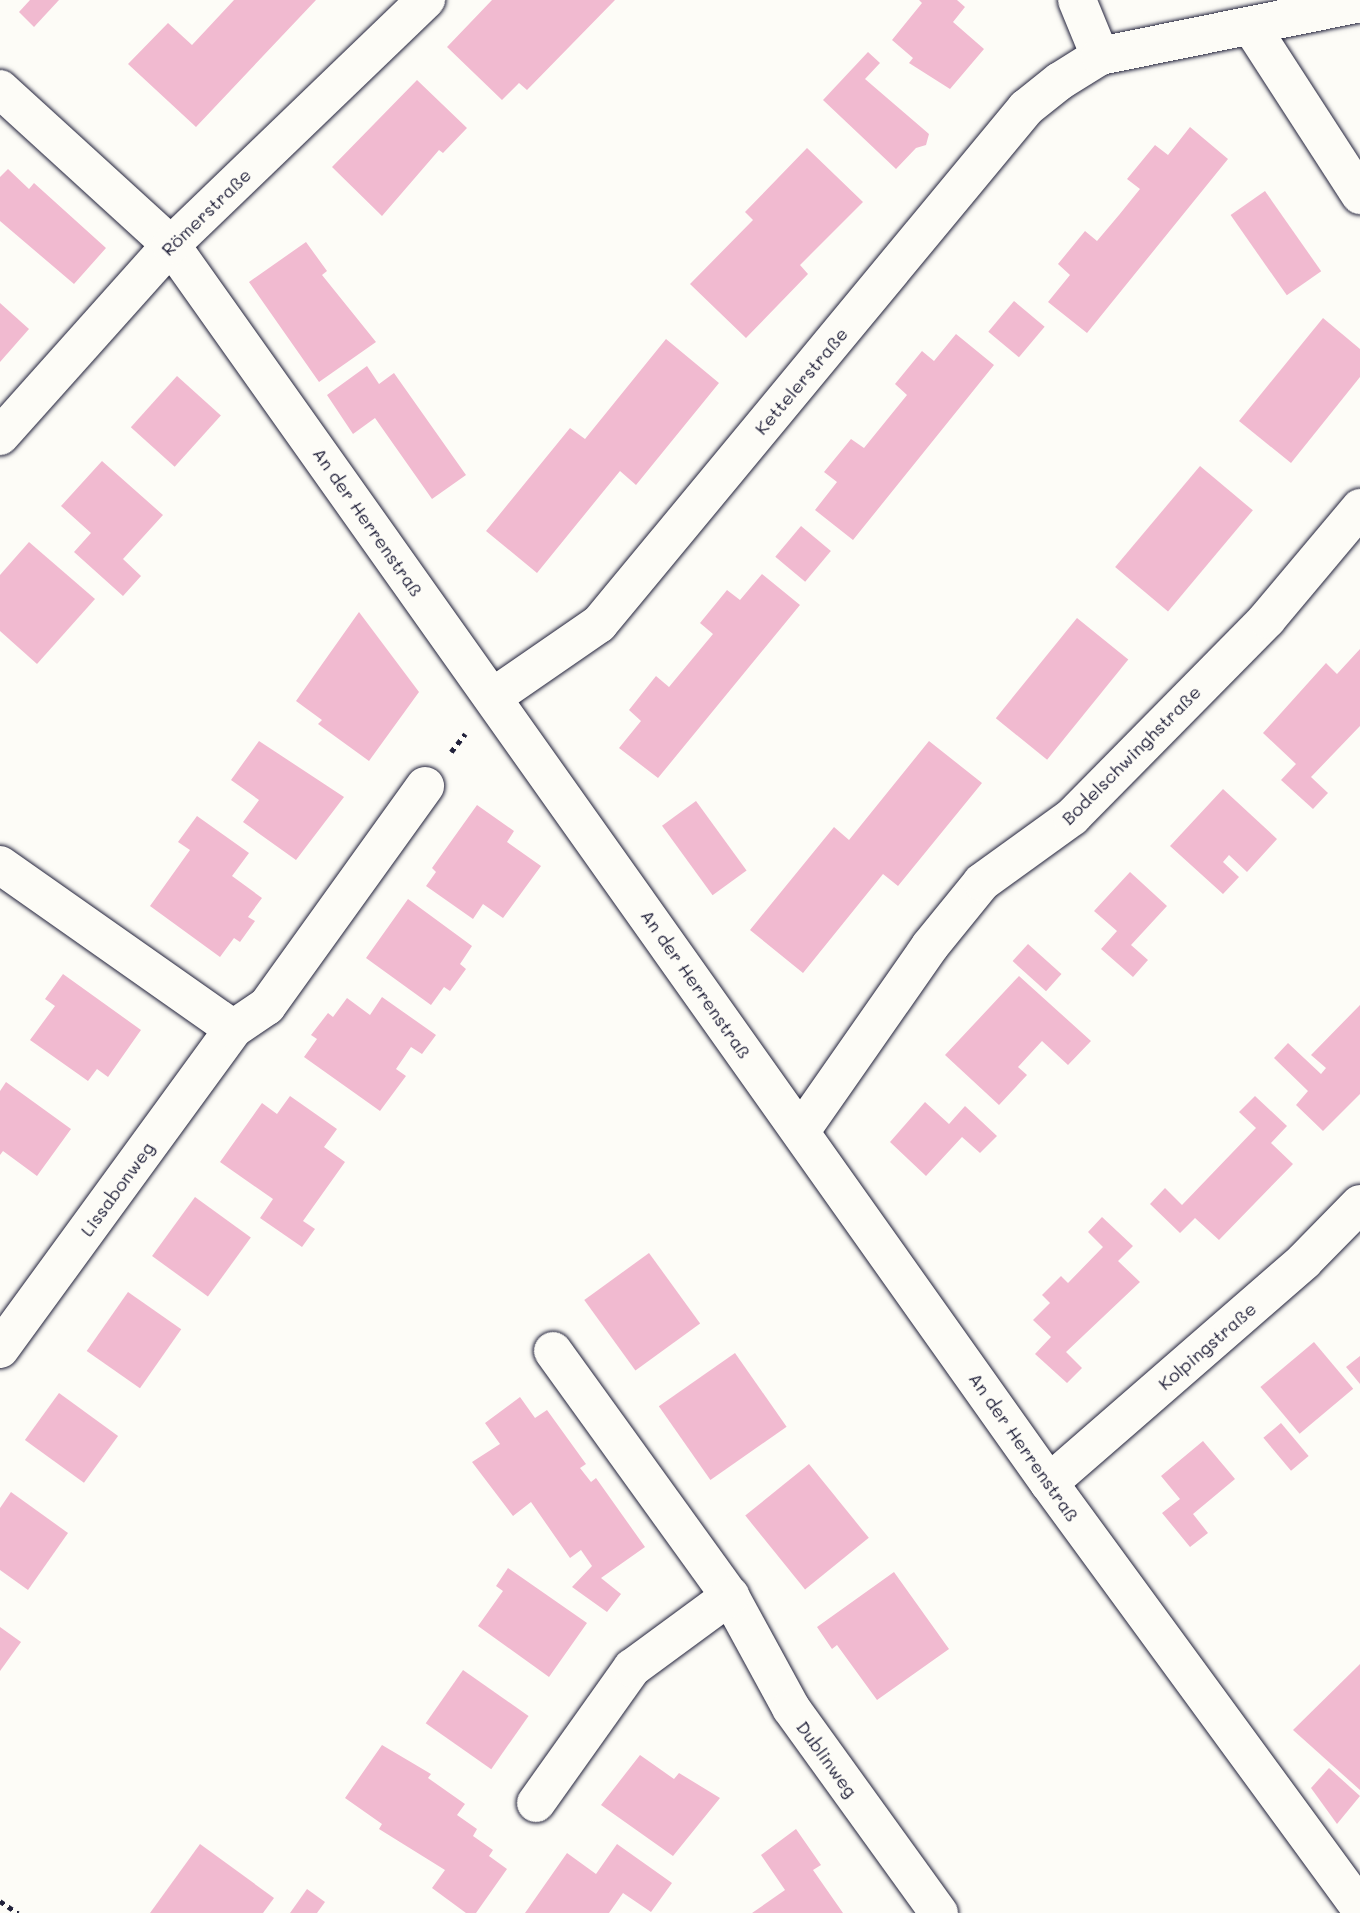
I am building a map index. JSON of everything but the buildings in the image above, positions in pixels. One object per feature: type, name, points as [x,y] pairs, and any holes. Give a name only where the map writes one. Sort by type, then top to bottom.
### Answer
[{"type":"street","name":"Römerstraße","points":[[0,436],[171,245],[426,0]]},
{"type":"street","points":[[1077,0],[1100,56]]},
{"type":"street","name":"Kettelerstraße","points":[[493,697],[599,624],[1026,108],[1100,56],[1252,28],[1360,3]]},
{"type":"street","points":[[1252,28],[1360,195]]},
{"type":"street","name":"An der Herrenstraß","points":[[0,89],[171,245],[1049,1483],[1359,1909]]},
{"type":"street","name":"Bodelschwinghstraße","points":[[801,1131],[930,946],[982,882],[1072,817],[1267,619],[1360,508]]},
{"type":"street","name":"Lissabonweg","points":[[0,1349],[233,1029],[267,1006],[425,786]]},
{"type":"street","points":[[0,864],[233,1029]]},
{"type":"street","name":"Kolpingstraße","points":[[1049,1483],[1304,1261],[1360,1204]]},
{"type":"street","name":"Dublinweg","points":[[553,1351],[730,1595],[791,1708],[939,1913]]},
{"type":"street","points":[[536,1804],[632,1668],[730,1595]]},
{"type":"path","points":[[425,786],[493,697]]},
{"type":"path","points":[[0,1900],[18,1913]]}]
